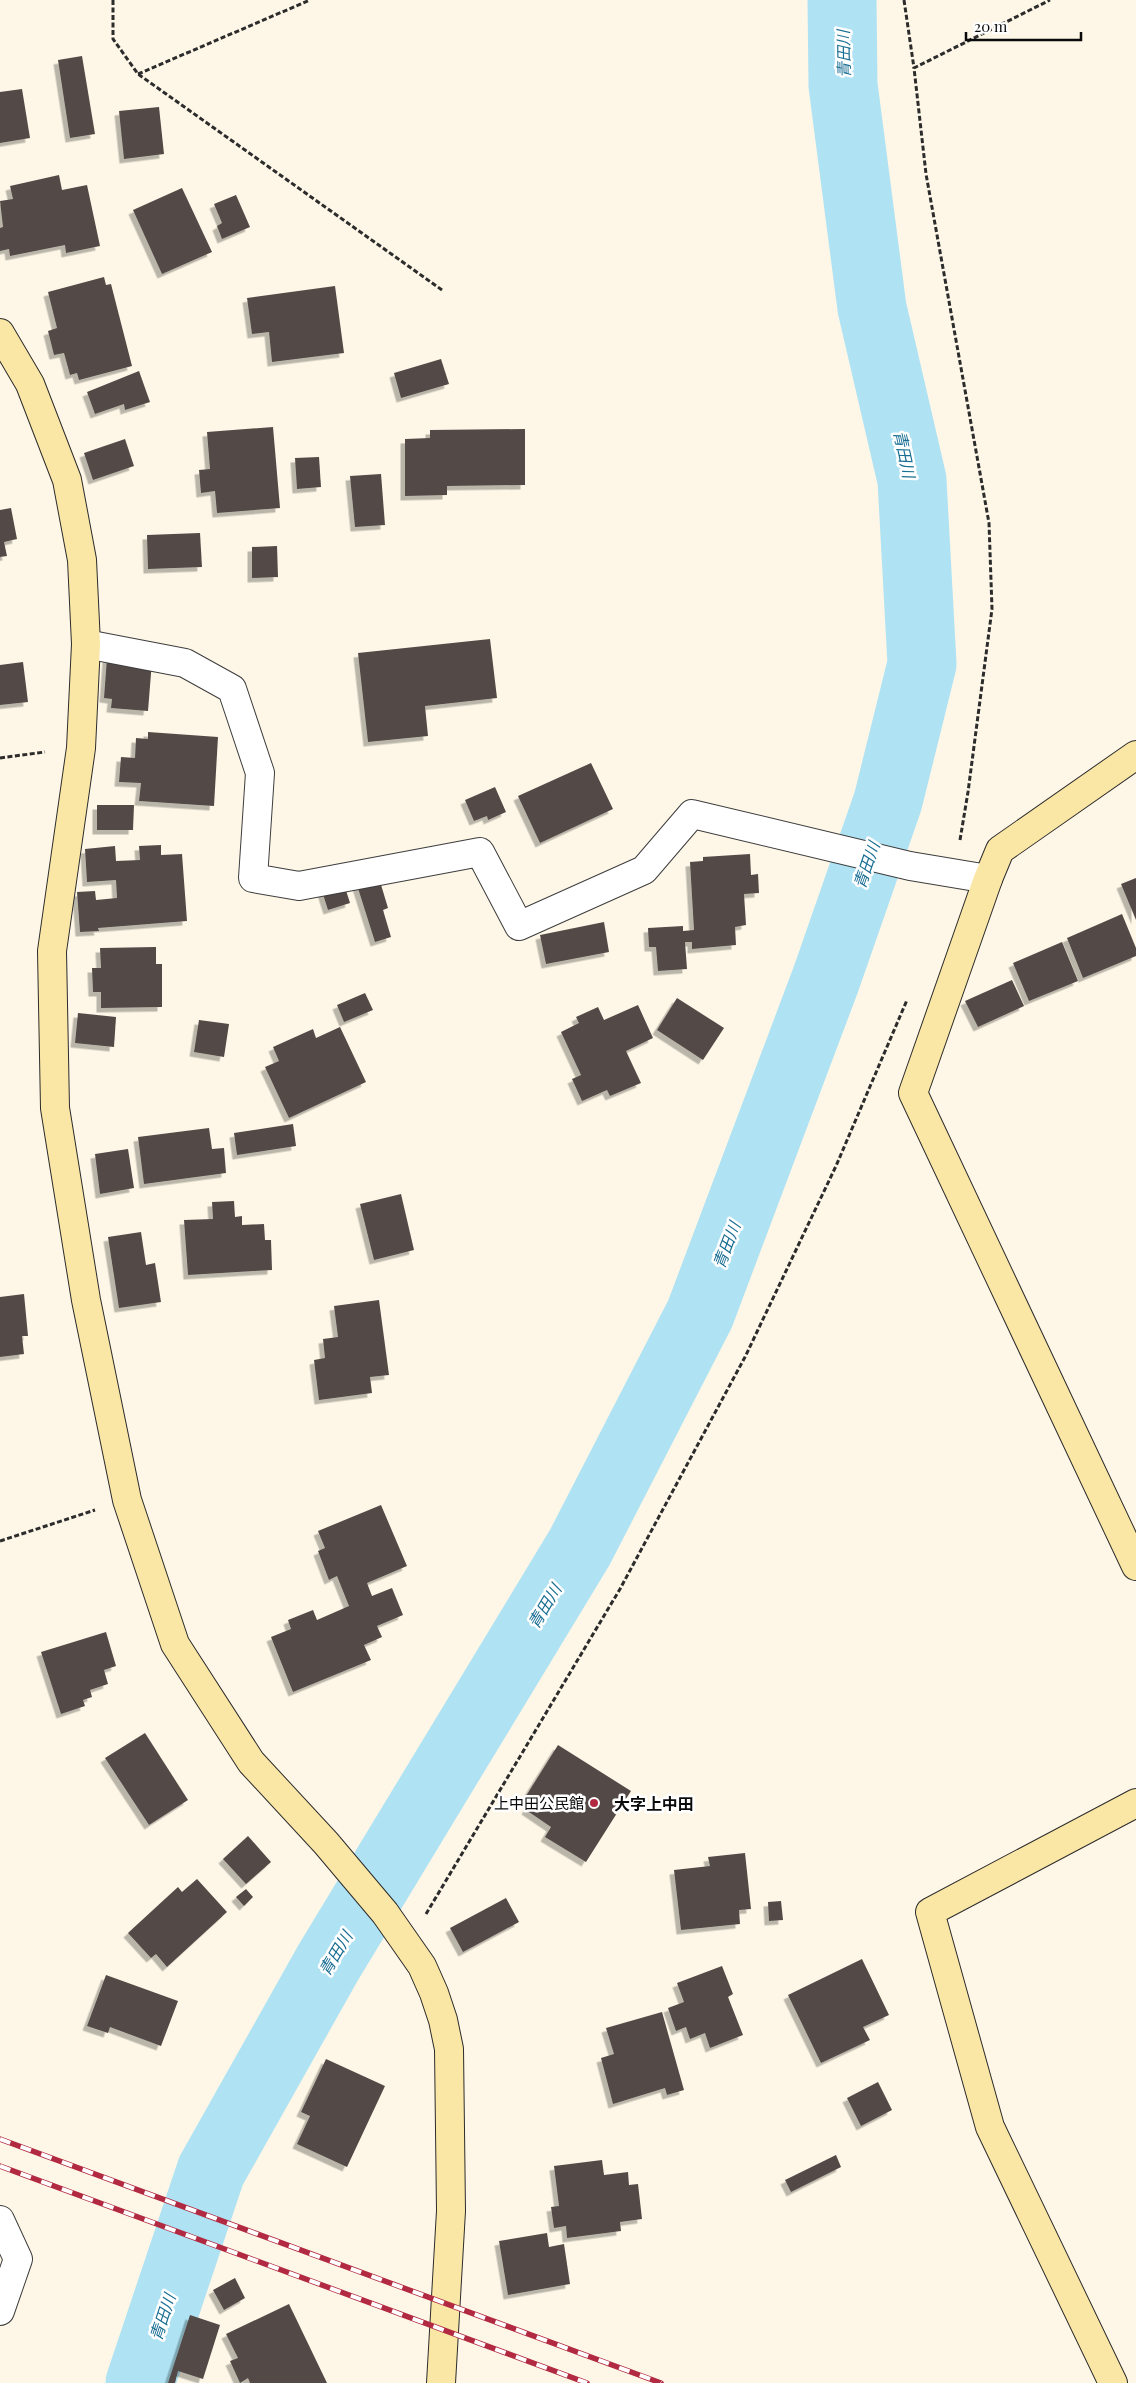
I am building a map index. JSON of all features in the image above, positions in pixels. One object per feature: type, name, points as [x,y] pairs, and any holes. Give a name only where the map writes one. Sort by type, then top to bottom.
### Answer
[{"type":"street","points":[[0,333],[30,384],[67,480],[82,560],[86,644],[81,748],[52,951],[55,1108],[86,1300],[127,1500],[175,1644],[251,1762],[326,1843],[385,1913],[408,1945],[422,1966],[444,2020],[449,2049],[451,2211],[441,2383]]},
{"type":"street","points":[[86,644],[185,663],[232,688],[260,773],[253,878],[299,886],[480,852],[520,926],[644,870],[692,814],[910,866],[988,879]]},
{"type":"street","points":[[1136,755],[1000,850],[988,879],[913,1093],[1136,1566]]},
{"type":"street","points":[[1113,2383],[990,2127],[930,1912],[1136,1803]]},
{"type":"street","points":[[0,2220],[18,2259],[0,2311]]},
{"type":"path","points":[[114,0],[113,39],[138,74],[442,290]]},
{"type":"path","points":[[138,74],[310,0]]},
{"type":"path","points":[[904,0],[926,174],[989,523],[992,609],[968,792],[952,873]]},
{"type":"path","points":[[914,68],[1050,0]]},
{"type":"path","points":[[0,758],[81,748]]},
{"type":"path","points":[[408,1945],[620,1589],[745,1357],[836,1166],[910,992]]},
{"type":"path","points":[[0,1541],[127,1500]]},
{"type":"building","points":[[82,56],[95,134],[70,138],[58,60]]},
{"type":"building","points":[[22,89],[30,138],[0,143],[0,92]]},
{"type":"building","points":[[159,107],[164,154],[124,159],[119,111]]},
{"type":"building","points":[[59,175],[62,190],[87,185],[100,246],[66,253],[65,245],[10,256],[9,249],[0,251],[0,228],[3,227],[0,201],[13,199],[10,186]]},
{"type":"building","points":[[182,188],[212,252],[162,274],[133,210]]},
{"type":"building","points":[[236,195],[250,227],[222,239],[217,226],[222,223],[214,204]]},
{"type":"building","points":[[104,277],[106,285],[111,284],[132,366],[79,380],[77,373],[70,375],[64,353],[54,355],[48,331],[57,328],[48,292]]},
{"type":"building","points":[[335,286],[344,353],[272,362],[269,332],[252,334],[247,298]]},
{"type":"building","points":[[441,359],[449,384],[401,398],[394,373]]},
{"type":"building","points":[[139,371],[150,402],[125,410],[124,404],[95,414],[87,392]]},
{"type":"building","points":[[273,427],[280,508],[217,513],[215,491],[201,493],[199,470],[210,469],[207,432]]},
{"type":"building","points":[[525,429],[525,485],[447,486],[447,495],[405,496],[405,439],[430,438],[430,430]]},
{"type":"building","points":[[125,439],[134,466],[93,480],[84,453]]},
{"type":"building","points":[[319,457],[321,487],[297,489],[295,458]]},
{"type":"building","points":[[381,474],[385,525],[355,527],[350,476]]},
{"type":"building","points":[[11,508],[17,539],[4,542],[7,556],[0,557],[0,510]]},
{"type":"building","points":[[200,533],[202,567],[148,569],[147,535]]},
{"type":"building","points":[[277,546],[278,577],[252,578],[252,547]]},
{"type":"building","points":[[490,639],[497,698],[425,706],[428,736],[368,742],[358,653]]},
{"type":"building","points":[[107,658],[152,661],[148,711],[111,708],[112,699],[104,698]]},
{"type":"building","points":[[23,662],[28,702],[0,705],[0,665]]},
{"type":"building","points":[[148,732],[218,737],[214,806],[139,801],[141,783],[119,782],[121,757],[135,758],[136,738],[148,739]]},
{"type":"building","points":[[591,763],[613,809],[540,843],[518,796]]},
{"type":"building","points":[[495,787],[506,812],[488,820],[487,816],[474,821],[465,800]]},
{"type":"building","points":[[97,805],[134,805],[133,830],[97,830]]},
{"type":"building","points":[[161,845],[161,855],[182,854],[187,921],[98,928],[99,931],[80,932],[77,892],[95,891],[96,900],[117,898],[116,880],[87,882],[85,849],[115,846],[116,861],[140,860],[139,846]]},
{"type":"building","points":[[750,854],[751,875],[758,874],[759,893],[744,894],[746,925],[735,927],[736,945],[692,949],[692,942],[685,942],[687,969],[658,971],[656,947],[649,947],[648,928],[683,926],[683,931],[694,930],[690,862],[703,861],[703,857]]},
{"type":"building","points":[[379,878],[388,908],[383,910],[391,937],[375,942],[357,885]]},
{"type":"building","points":[[1136,878],[1136,920],[1121,884]]},
{"type":"building","points":[[343,881],[350,903],[328,910],[321,888]]},
{"type":"building","points":[[1122,914],[1136,948],[1136,956],[1083,978],[1067,938]]},
{"type":"building","points":[[604,922],[609,952],[546,964],[540,935]]},
{"type":"building","points":[[1062,942],[1078,981],[1029,1001],[1013,963]]},
{"type":"building","points":[[156,947],[156,964],[162,964],[162,1007],[101,1008],[101,992],[93,992],[92,968],[101,968],[100,948]]},
{"type":"building","points":[[1012,980],[1024,1006],[978,1027],[965,1001]]},
{"type":"building","points":[[365,993],[373,1010],[344,1022],[337,1005]]},
{"type":"building","points":[[677,998],[724,1028],[703,1060],[657,1030]]},
{"type":"building","points":[[638,1005],[653,1038],[626,1051],[641,1083],[610,1096],[607,1090],[582,1101],[572,1079],[581,1075],[561,1032],[579,1023],[576,1017],[598,1007],[604,1020]]},
{"type":"building","points":[[78,1013],[116,1017],[114,1047],[75,1043]]},
{"type":"building","points":[[199,1020],[229,1024],[224,1057],[194,1052]]},
{"type":"building","points":[[340,1027],[366,1082],[289,1118],[265,1067],[279,1061],[273,1047],[313,1029],[316,1038]]},
{"type":"building","points":[[293,1124],[296,1146],[237,1155],[234,1133]]},
{"type":"building","points":[[209,1128],[212,1149],[224,1148],[226,1173],[144,1184],[138,1137]]},
{"type":"building","points":[[128,1149],[134,1188],[100,1194],[95,1154]]},
{"type":"building","points":[[401,1194],[414,1250],[374,1260],[360,1204]]},
{"type":"building","points":[[234,1201],[235,1217],[242,1216],[242,1225],[264,1224],[265,1240],[271,1240],[272,1270],[188,1275],[184,1220],[213,1219],[212,1202]]},
{"type":"building","points":[[141,1232],[146,1265],[155,1263],[161,1302],[119,1308],[108,1237]]},
{"type":"building","points":[[24,1294],[28,1336],[22,1336],[24,1354],[0,1357],[0,1297]]},
{"type":"building","points":[[379,1300],[389,1375],[370,1377],[372,1393],[319,1400],[314,1360],[325,1358],[323,1339],[338,1337],[334,1306]]},
{"type":"building","points":[[381,1505],[407,1566],[367,1583],[372,1596],[392,1588],[403,1615],[377,1626],[382,1637],[364,1645],[371,1660],[293,1692],[271,1637],[291,1629],[288,1620],[313,1610],[317,1620],[349,1606],[337,1576],[329,1580],[318,1551],[325,1548],[318,1531]]},
{"type":"building","points":[[106,1632],[116,1666],[104,1670],[108,1684],[90,1690],[92,1697],[83,1700],[85,1706],[61,1714],[41,1652]]},
{"type":"building","points":[[145,1733],[188,1800],[149,1825],[105,1758]]},
{"type":"building","points":[[558,1745],[631,1791],[586,1862],[545,1837],[551,1827],[526,1810],[532,1800],[526,1796]]},
{"type":"building","points":[[248,1836],[271,1862],[246,1884],[223,1859]]},
{"type":"building","points":[[745,1853],[751,1909],[739,1910],[740,1924],[681,1930],[674,1870],[710,1866],[708,1857]]},
{"type":"building","points":[[197,1879],[227,1912],[167,1967],[156,1954],[151,1958],[128,1933],[178,1887],[182,1892]]},
{"type":"building","points":[[246,1889],[253,1897],[244,1906],[236,1897]]},
{"type":"building","points":[[506,1898],[519,1922],[463,1952],[450,1928]]},
{"type":"building","points":[[781,1901],[783,1920],[769,1921],[768,1902]]},
{"type":"building","points":[[862,1959],[889,2015],[863,2027],[870,2040],[821,2063],[788,1995]]},
{"type":"building","points":[[722,1966],[733,1994],[728,1997],[743,2035],[710,2048],[705,2033],[690,2039],[686,2027],[676,2031],[668,2008],[684,2002],[677,1983]]},
{"type":"building","points":[[106,1975],[178,2001],[161,2046],[110,2027],[108,2033],[87,2026]]},
{"type":"building","points":[[662,2012],[684,2090],[667,2095],[665,2088],[613,2104],[601,2058],[614,2054],[606,2028]]},
{"type":"building","points":[[326,2059],[385,2086],[347,2167],[297,2144],[310,2116],[301,2112]]},
{"type":"building","points":[[878,2082],[892,2110],[861,2126],[847,2098]]},
{"type":"building","points":[[836,2155],[841,2167],[791,2192],[785,2180]]},
{"type":"building","points":[[602,2160],[604,2175],[628,2172],[629,2185],[638,2184],[642,2219],[620,2222],[621,2231],[567,2238],[566,2226],[554,2228],[551,2207],[559,2206],[554,2166]]},
{"type":"building","points":[[547,2233],[549,2247],[564,2244],[570,2284],[508,2295],[499,2241]]},
{"type":"building","points":[[235,2278],[245,2298],[224,2310],[213,2290]]},
{"type":"building","points":[[289,2304],[327,2383],[250,2383],[248,2378],[240,2383],[230,2361],[238,2358],[226,2334]]},
{"type":"building","points":[[190,2315],[220,2325],[203,2379],[178,2371],[175,2383],[168,2383]]},
{"type":"waterway","name":"青田川","points":[[140,2383],[211,2171],[328,1963],[580,1547],[700,1314],[826,979],[888,801],[922,664],[912,480],[872,308],[843,85],[842,0]]},
{"type":"railway","points":[[0,2139],[661,2383]]},
{"type":"railway","points":[[0,2166],[587,2383]]},
{"type":"place","name":"上中田公民館","points":[[594,1803]]},
{"type":"district","name":"大字上中田","points":[[654,1803]]}]
